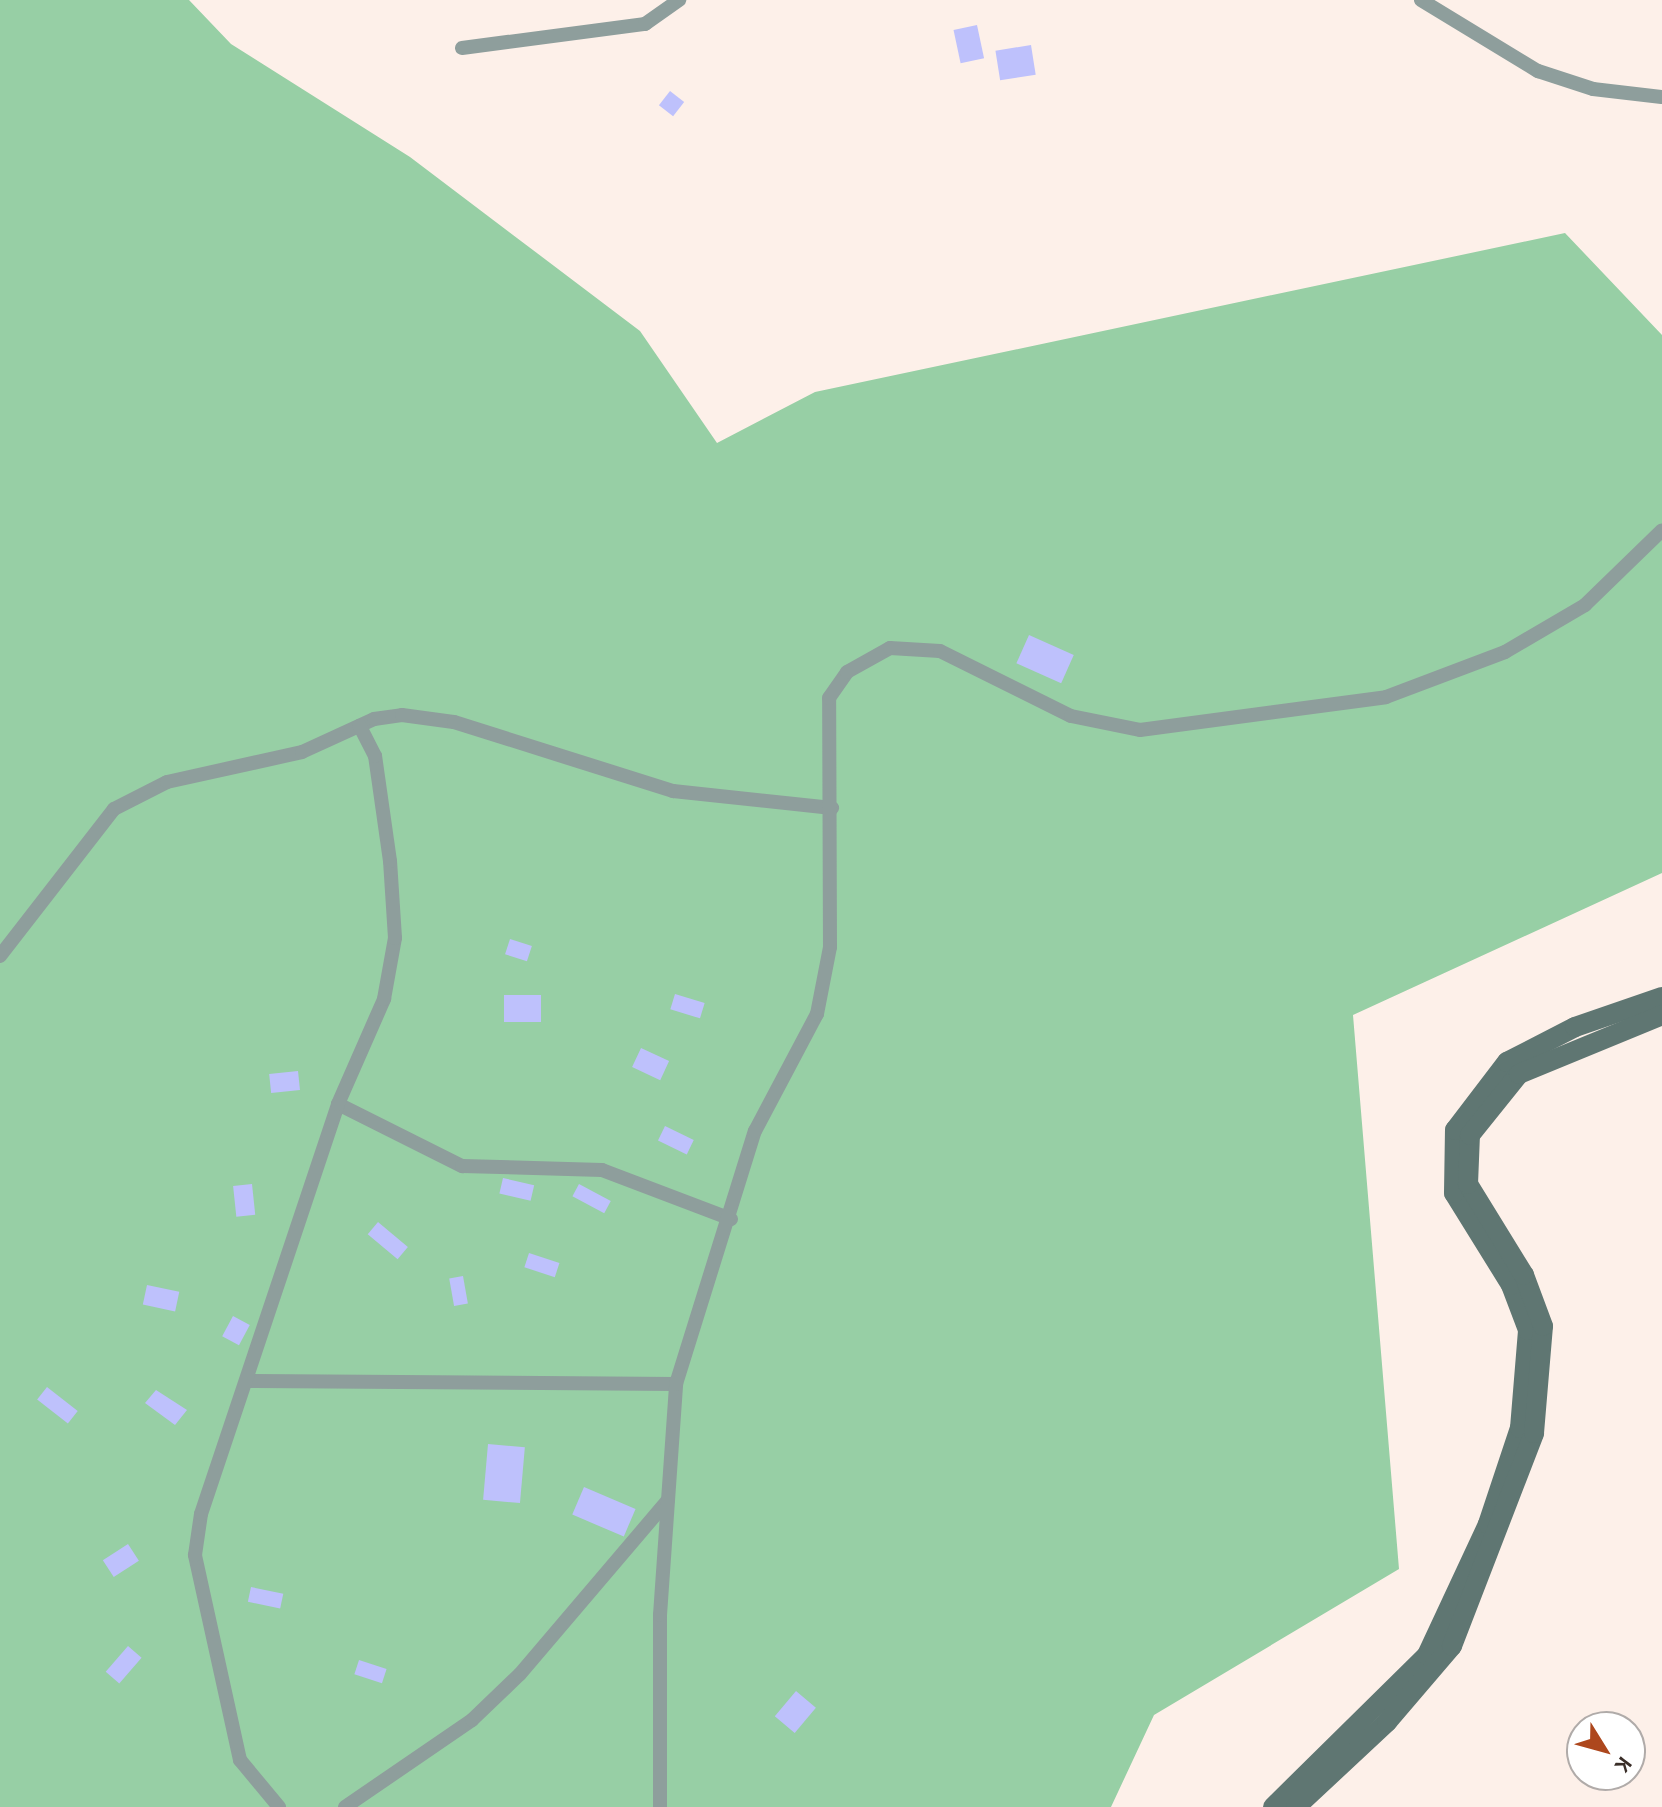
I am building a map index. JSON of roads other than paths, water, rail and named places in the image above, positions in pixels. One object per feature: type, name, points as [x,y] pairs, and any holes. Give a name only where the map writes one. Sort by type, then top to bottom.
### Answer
[{"type":"main road","points":[[1273,1807],[1427,1655],[1488,1524],[1520,1428],[1528,1330],[1511,1285],[1454,1193],[1455,1130],[1507,1062],[1550,1038],[1662,997]]},
{"type":"main road","points":[[1296,1807],[1387,1722],[1452,1646],[1534,1433],[1543,1326],[1524,1275],[1468,1184],[1470,1135],[1519,1074],[1662,1015]]},
{"type":"street","points":[[462,48],[645,24],[679,0]]},
{"type":"street","points":[[1421,0],[1538,71],[1593,89],[1662,97]]},
{"type":"street","points":[[660,1807],[668,1499],[676,1384],[731,1219],[755,1131],[817,1014],[830,947],[832,808],[829,698],[847,672],[890,648],[940,651],[1071,716],[1140,730],[1386,697],[1505,652],[1585,605],[1662,530]]},
{"type":"street","points":[[0,956],[58,873],[128,800],[167,782],[302,752],[360,726],[402,715],[454,722],[673,791],[832,808]]},
{"type":"street","points":[[279,1807],[240,1760],[195,1555],[201,1514],[338,1104],[384,999],[395,938],[375,756],[360,726]]},
{"type":"street","points":[[338,1104],[462,1166],[602,1170],[731,1219]]},
{"type":"street","points":[[246,1381],[676,1384]]},
{"type":"street","points":[[345,1807],[472,1720],[520,1674],[668,1499]]}]
